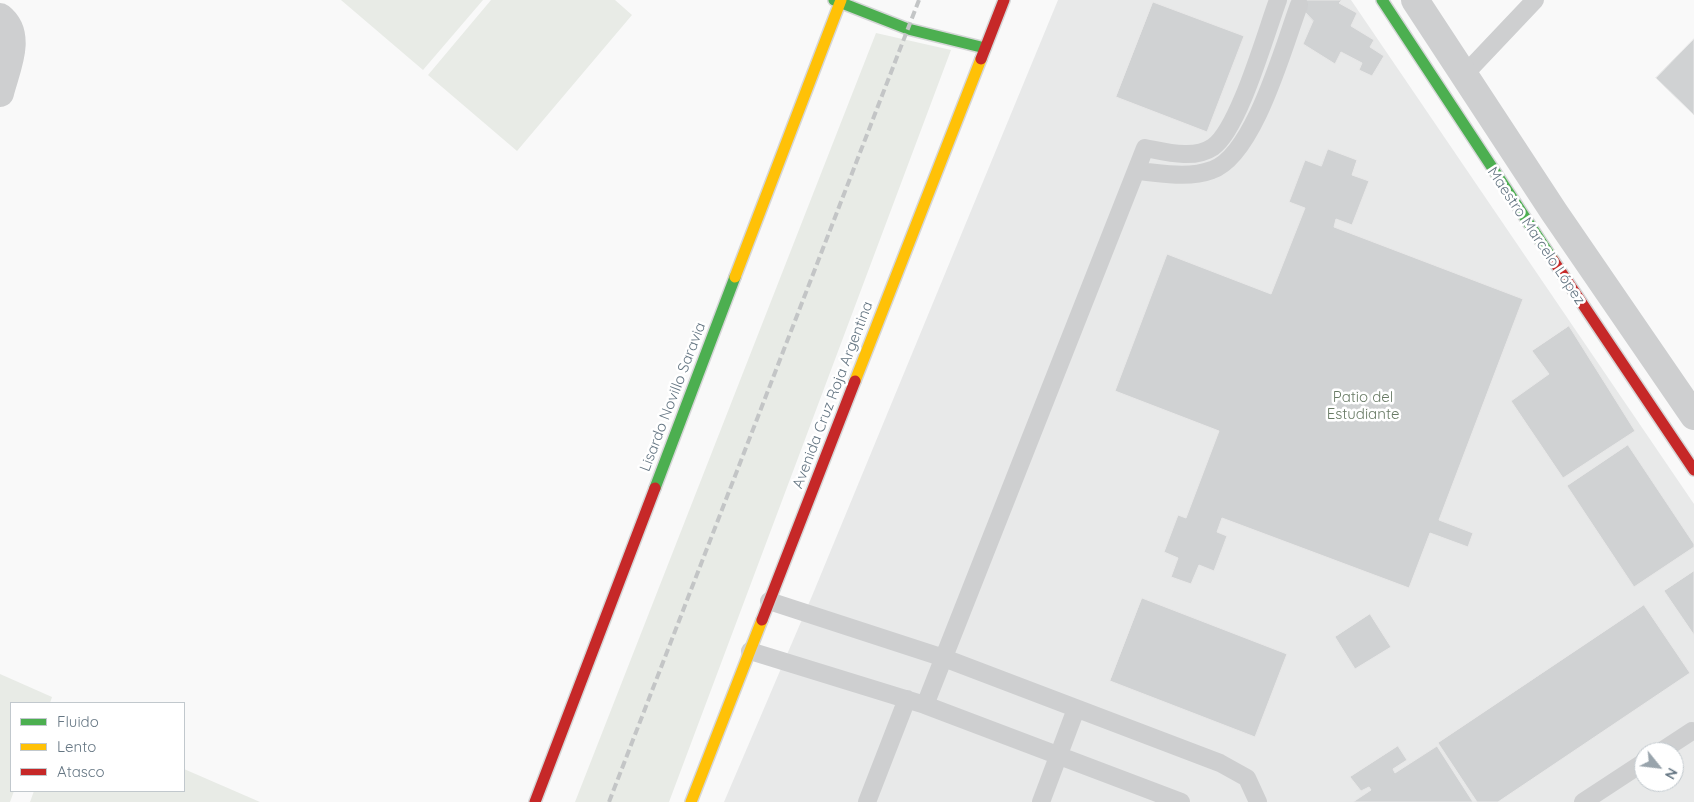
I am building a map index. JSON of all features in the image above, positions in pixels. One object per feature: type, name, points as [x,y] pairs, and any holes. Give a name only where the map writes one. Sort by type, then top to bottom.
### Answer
[{"type":"street","name":"Avenida Cruz Roja Argentina","points":[[691,802],[1004,0]]},
{"type":"street","name":"Maestro Marcelo López","points":[[1382,0],[1465,129],[1694,470]]},
{"type":"street","name":"Maestro Marcelo López","points":[[1415,0],[1554,212],[1694,416]]},
{"type":"street","points":[[838,1],[908,29],[985,48]]},
{"type":"street","name":"Lisardo Novillo Saravia","points":[[535,802],[838,1]]},
{"type":"street","points":[[0,92],[12,47],[12,33],[3,19]]},
{"type":"lane","points":[[925,705],[1146,148],[1194,155],[1213,147],[1237,111],[1278,0]]},
{"type":"lane","points":[[1464,75],[1535,0]]},
{"type":"lane","points":[[1136,171],[1177,175],[1213,170],[1230,160],[1245,141],[1257,118],[1299,5]]},
{"type":"lane","points":[[769,601],[944,658],[1220,763],[1247,778],[1258,802]]},
{"type":"lane","points":[[750,651],[925,705],[1182,802]]},
{"type":"lane","points":[[867,802],[907,699]]},
{"type":"lane","points":[[1041,802],[1076,709]]},
{"type":"lane","points":[[1675,742],[1692,731]]},
{"type":"lane","points":[[1583,802],[1634,769]]},
{"type":"shaded area","points":[[341,0],[483,0],[423,70]]},
{"type":"shaded area","points":[[491,0],[615,0],[632,15],[517,151],[428,75]]},
{"type":"shaded area","points":[[1058,0],[1351,0],[1694,504],[1694,802],[724,802],[812,596]]},
{"type":"shaded area","points":[[876,33],[951,50],[669,802],[575,802]]},
{"type":"shaded area","points":[[0,674],[52,697],[50,702],[10,702],[10,792],[14,792],[10,802],[0,802]]},
{"type":"shaded area","points":[[185,769],[260,802],[30,802],[34,792],[185,792]]},
{"type":"building","points":[[1294,0],[1342,0],[1339,3],[1357,13],[1351,26],[1374,40],[1370,47],[1384,56],[1372,76],[1359,70],[1362,63],[1341,52],[1335,64],[1303,44],[1313,21]]},
{"type":"building","points":[[1153,2],[1244,36],[1207,132],[1116,97]]},
{"type":"building","points":[[1694,39],[1694,115],[1656,78]]},
{"type":"building","points":[[1328,149],[1357,160],[1352,175],[1369,181],[1352,225],[1336,219],[1334,227],[1523,299],[1439,520],[1473,533],[1468,547],[1430,533],[1409,588],[1222,518],[1217,532],[1227,536],[1214,571],[1199,565],[1191,584],[1171,577],[1178,558],[1164,552],[1178,515],[1186,518],[1219,431],[1115,391],[1167,254],[1271,294],[1305,208],[1289,202],[1305,160],[1321,166]]},
{"type":"building","points":[[1569,326],[1635,431],[1563,478],[1511,401],[1549,374],[1532,351]]},
{"type":"building","points":[[1628,445],[1694,544],[1694,547],[1634,587],[1567,486]]},
{"type":"building","points":[[1694,571],[1694,635],[1664,591]]},
{"type":"building","points":[[1142,598],[1287,654],[1255,737],[1110,681]]},
{"type":"building","points":[[1644,605],[1690,673],[1498,802],[1477,802],[1438,743]]},
{"type":"building","points":[[1370,614],[1391,647],[1355,669],[1335,637]]},
{"type":"building","points":[[1398,746],[1407,760],[1393,769],[1395,773],[1437,746],[1473,802],[1353,802],[1371,790],[1369,787],[1361,791],[1350,777]]},
{"type":"railway","points":[[609,802],[919,0]]},
{"type":"traffic: fast","points":[[834,0],[908,29],[985,48]]},
{"type":"traffic: fast","points":[[1382,0],[1553,260]]},
{"type":"traffic: fast","points":[[655,488],[735,277]]},
{"type":"traffic: slow","points":[[735,277],[841,0]]},
{"type":"traffic: slow","points":[[855,381],[981,59]]},
{"type":"traffic: slow","points":[[691,802],[762,620]]},
{"type":"traffic: jam","points":[[981,59],[1004,0]]},
{"type":"traffic: jam","points":[[1553,260],[1694,470]]},
{"type":"traffic: jam","points":[[762,620],[855,381]]},
{"type":"traffic: jam","points":[[535,802],[655,488]]},
{"type":"park label","name":"Patio del Estudiante","points":[[1363,406]]}]
